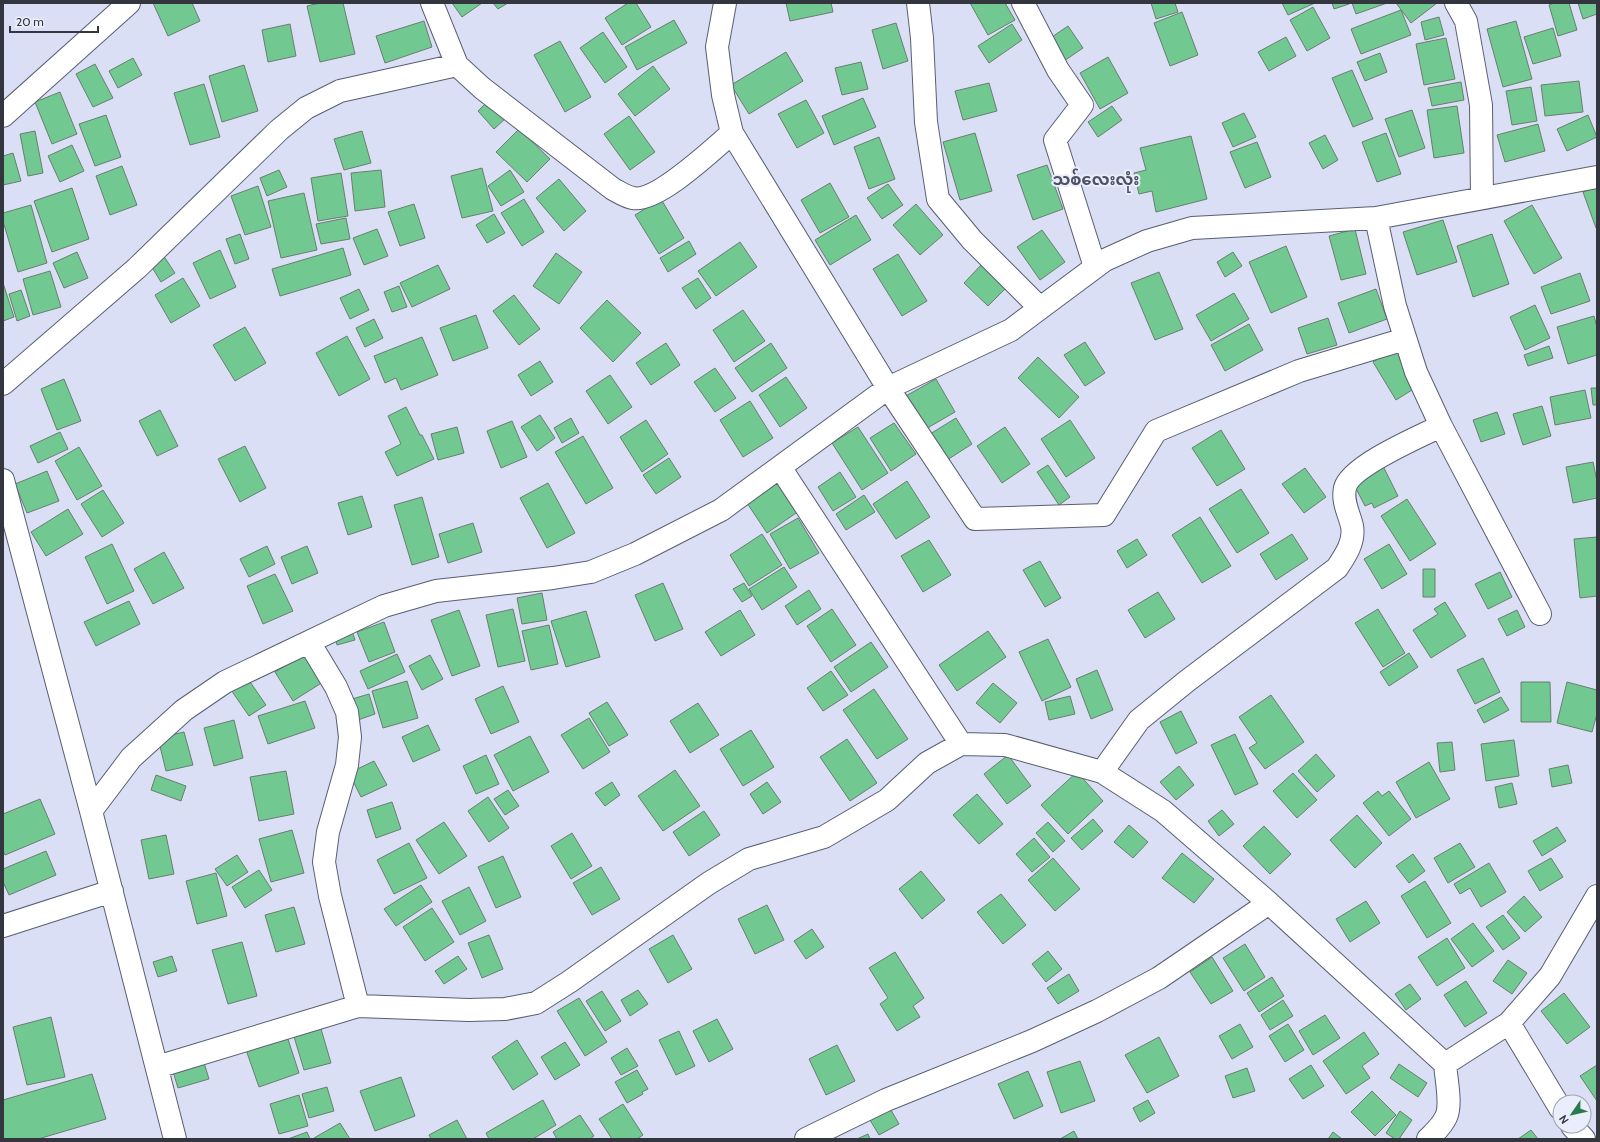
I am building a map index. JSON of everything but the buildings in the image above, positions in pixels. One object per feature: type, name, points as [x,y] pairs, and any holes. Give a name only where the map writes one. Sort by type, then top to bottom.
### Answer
[{"type":"street","points":[[3,116],[129,3]]},
{"type":"street","points":[[432,3],[457,65],[482,88],[613,189],[633,198],[645,197],[669,186],[732,133]]},
{"type":"street","points":[[725,3],[717,47],[723,95],[732,133],[888,388],[975,519],[1104,515],[1156,432],[1299,371],[1405,338]]},
{"type":"street","points":[[918,3],[922,38],[926,122],[938,199],[972,240],[1040,308]]},
{"type":"street","points":[[1023,3],[1058,70],[1082,105],[1055,140],[1095,267]]},
{"type":"street","points":[[1456,3],[1466,21],[1481,105],[1482,198]]},
{"type":"street","points":[[3,384],[137,268],[279,130],[306,108],[340,92],[457,65]]},
{"type":"street","points":[[91,811],[131,758],[184,710],[225,682],[384,606],[436,591],[553,578],[591,572],[635,554],[721,510],[888,388],[1004,333],[1105,260],[1147,241],[1192,228],[1376,218],[1597,177]]},
{"type":"street","points":[[1376,218],[1395,306],[1416,372],[1441,426],[1540,614]]},
{"type":"street","points":[[1102,772],[1139,720],[1187,681],[1337,568],[1349,551],[1352,528],[1344,502],[1345,486],[1356,473],[1387,453],[1441,426]]},
{"type":"street","points":[[780,466],[961,744]]},
{"type":"street","points":[[3,480],[91,811],[175,1139]]},
{"type":"street","points":[[309,642],[336,687],[347,712],[350,737],[347,764],[328,832],[324,862],[330,896],[358,1006]]},
{"type":"street","points":[[157,1067],[358,1006],[469,1010],[505,1009],[536,1003],[569,982],[709,883],[748,859],[824,837],[887,800],[927,763],[961,744],[1005,745],[1102,772],[1163,811],[1269,904],[1445,1064],[1448,1102],[1447,1116],[1440,1127],[1428,1139]]},
{"type":"street","points":[[3,926],[112,892]]},
{"type":"street","points":[[1445,1064],[1509,1023],[1550,976],[1597,896]]},
{"type":"street","points":[[806,1139],[886,1100],[1032,1042],[1097,1011],[1159,978],[1269,904]]},
{"type":"street","points":[[1509,1023],[1552,1095]]},
{"type":"district","name":"သစ်လေးလုံး","points":[[1096,179]]}]
